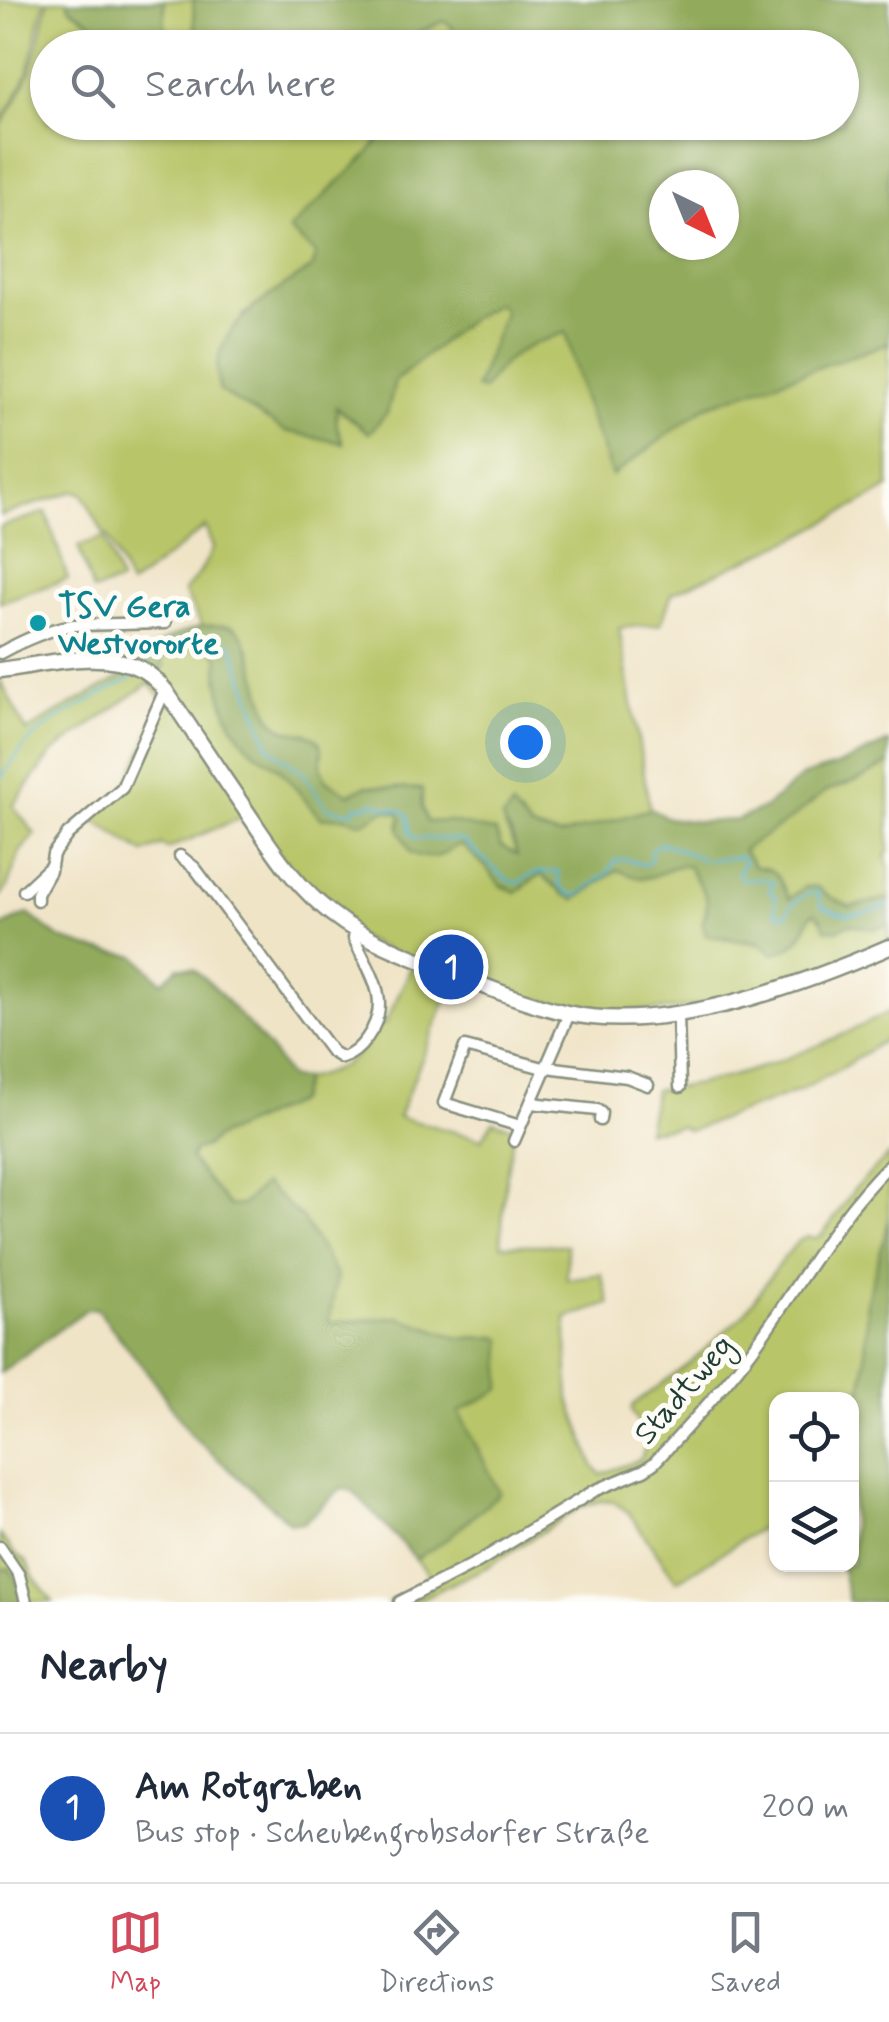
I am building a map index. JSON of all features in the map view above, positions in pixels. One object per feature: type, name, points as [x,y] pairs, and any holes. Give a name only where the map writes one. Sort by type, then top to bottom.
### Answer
[{"type":"main road","points":[[0,670],[95,658],[146,671],[165,690],[283,865],[319,904],[356,932],[508,996],[569,1014],[600,1018],[678,1014],[827,974],[889,948]]},
{"type":"street","points":[[0,652],[40,632],[73,625],[165,624]]},
{"type":"street","points":[[37,900],[53,854],[68,834],[122,788],[165,690]]},
{"type":"street","points":[[180,856],[195,868],[332,1052],[342,1058],[353,1055],[368,1037],[379,1011],[371,969],[354,938],[356,932]]},
{"type":"street","points":[[24,890],[51,866]]},
{"type":"street","points":[[514,1140],[569,1014]]},
{"type":"street","points":[[678,1014],[680,1087]]},
{"type":"street","points":[[520,1126],[444,1103],[465,1047],[547,1068],[627,1078],[648,1085]]},
{"type":"street","points":[[530,1103],[598,1110],[600,1120]]},
{"type":"street","name":"Stadtweg","points":[[400,1602],[478,1562],[594,1492],[654,1463],[746,1358],[864,1190],[889,1165]]},
{"type":"street","points":[[0,1547],[22,1582],[26,1602]]},
{"type":"green space","points":[[0,0],[46,0],[38,30],[30,30],[27,73],[0,122]]},
{"type":"green space","points":[[49,0],[68,0],[69,7],[102,30],[41,30]]},
{"type":"green space","points":[[164,0],[193,0],[195,30],[165,30]]},
{"type":"green space","points":[[164,0],[165,30],[102,30],[69,7],[68,1]]},
{"type":"green space","points":[[193,0],[889,0],[889,343],[706,406],[612,476],[583,398],[566,332],[518,352],[483,390],[476,388],[505,310],[497,303],[466,322],[395,381],[387,413],[369,433],[336,407],[343,443],[285,431],[220,391],[217,369],[230,332],[260,303],[313,267],[316,254],[289,230],[379,140],[859,140],[859,30],[452,30],[443,21],[423,30],[195,30]]},
{"type":"green space","points":[[443,21],[452,30],[424,30]]},
{"type":"green space","points":[[30,72],[30,140],[379,140],[290,231],[316,254],[313,267],[243,315],[343,442],[337,427],[336,406],[387,413],[395,381],[466,322],[497,303],[505,310],[483,389],[501,366],[519,352],[566,332],[583,398],[612,475],[706,406],[889,343],[889,488],[798,537],[672,593],[661,624],[619,628],[650,809],[560,836],[530,828],[520,815],[502,819],[518,856],[501,846],[496,832],[446,821],[427,822],[422,807],[349,794],[325,779],[307,733],[292,732],[272,717],[250,652],[232,626],[202,626],[184,591],[213,548],[205,527],[130,586],[83,494],[74,491],[0,516],[0,127]]},
{"type":"green space","points":[[46,512],[68,579],[0,602],[0,527]]},
{"type":"green space","points":[[104,537],[120,582],[93,591],[78,546]]},
{"type":"green space","points":[[202,626],[230,626],[240,633],[272,719],[283,728],[319,742],[325,780],[349,794],[366,786],[422,789],[427,822],[446,821],[496,832],[501,846],[517,855],[502,819],[512,807],[530,828],[560,836],[650,809],[668,818],[700,822],[737,820],[766,807],[803,776],[889,742],[889,763],[826,791],[743,850],[755,867],[777,876],[789,899],[804,887],[817,887],[850,907],[889,898],[889,925],[873,929],[850,924],[836,930],[825,929],[815,913],[794,944],[773,954],[760,942],[706,935],[702,924],[707,901],[689,867],[676,866],[641,878],[617,870],[575,900],[541,874],[516,892],[500,885],[462,845],[434,857],[411,853],[399,829],[399,813],[385,810],[363,823],[343,817],[321,818],[280,770],[237,732],[219,683],[219,658],[212,649],[187,645],[177,654],[163,656],[164,666],[159,673],[140,660],[161,643]]},
{"type":"green space","points":[[187,644],[212,649],[219,658],[222,696],[237,732],[280,770],[321,818],[343,817],[363,822],[385,810],[400,813],[401,818],[462,845],[516,892],[541,874],[554,886],[616,870],[647,876],[684,866],[689,867],[709,902],[702,924],[706,935],[788,949],[801,938],[811,915],[816,913],[825,929],[836,930],[849,924],[873,928],[889,925],[889,943],[776,986],[679,1009],[597,1013],[454,981],[398,1117],[482,1139],[493,1121],[516,1128],[507,1171],[501,1245],[567,1245],[567,1279],[601,1274],[610,1304],[566,1318],[569,1398],[594,1467],[601,1474],[640,1460],[644,1452],[645,1440],[631,1410],[633,1405],[691,1362],[744,1314],[798,1241],[824,1233],[855,1188],[889,1155],[889,1221],[867,1300],[865,1368],[859,1403],[859,1392],[769,1392],[769,1522],[677,1581],[628,1512],[614,1502],[599,1501],[579,1508],[485,1568],[413,1602],[389,1602],[425,1582],[427,1573],[416,1559],[448,1538],[459,1412],[497,1337],[459,1338],[398,1317],[328,1323],[242,1205],[229,1207],[190,1159],[194,1150],[215,1138],[298,1101],[304,1079],[331,1072],[349,1061],[380,1022],[385,1024],[411,962],[349,933],[245,816],[167,849],[162,845],[144,853],[92,819],[124,792],[164,700],[149,683],[53,752],[13,806],[35,834],[20,852],[0,896],[0,680],[27,732],[131,672],[140,660],[159,673],[163,656]]},
{"type":"green space","points":[[889,763],[889,898],[850,907],[817,887],[805,887],[789,899],[774,872],[755,867],[742,850],[826,791]]},
{"type":"green space","points":[[28,914],[61,939],[136,956],[162,982],[179,967],[194,969],[269,1048],[287,1075],[304,1079],[298,1101],[215,1138],[194,1150],[190,1159],[229,1206],[242,1205],[264,1184],[302,1218],[337,1276],[329,1323],[398,1317],[459,1338],[502,1339],[501,1389],[459,1412],[500,1493],[448,1538],[416,1559],[353,1491],[342,1488],[303,1523],[290,1523],[191,1435],[96,1308],[87,1309],[0,1373],[0,927]]},
{"type":"green space","points":[[889,1012],[889,1037],[801,1090],[692,1130],[682,1126],[647,1131],[655,1090],[746,1072],[833,1039]]},
{"type":"green space","points":[[889,1221],[889,1602],[849,1602],[843,1572],[859,1572],[859,1403],[865,1368],[867,1300]]},
{"type":"green space","points":[[0,1535],[26,1561],[53,1602],[22,1602],[10,1569],[0,1570]]},
{"type":"green space","points":[[10,1568],[22,1602],[0,1602],[0,1570]]},
{"type":"waterway","points":[[144,665],[148,659],[189,638],[210,636],[232,646],[269,747],[303,773],[327,808],[347,812],[354,811],[356,805],[364,807],[375,802],[400,810],[408,815],[414,838],[462,840],[507,880],[519,883],[533,874],[559,872],[558,884],[577,896],[608,873],[615,861],[625,859],[644,865],[651,860],[651,849],[662,843],[705,860],[741,857],[745,862],[738,872],[742,880],[767,879],[774,883],[769,890],[776,897],[775,913],[786,915],[799,899],[817,891],[821,906],[841,913],[855,915],[889,906]]},
{"type":"waterway","points":[[0,779],[28,741],[60,717],[136,675]]},
{"type":"place","name":"TSV Gera Westvororte","points":[[38,623]]},
{"type":"place","name":"Am Rotgraben","points":[[451,967]]}]
